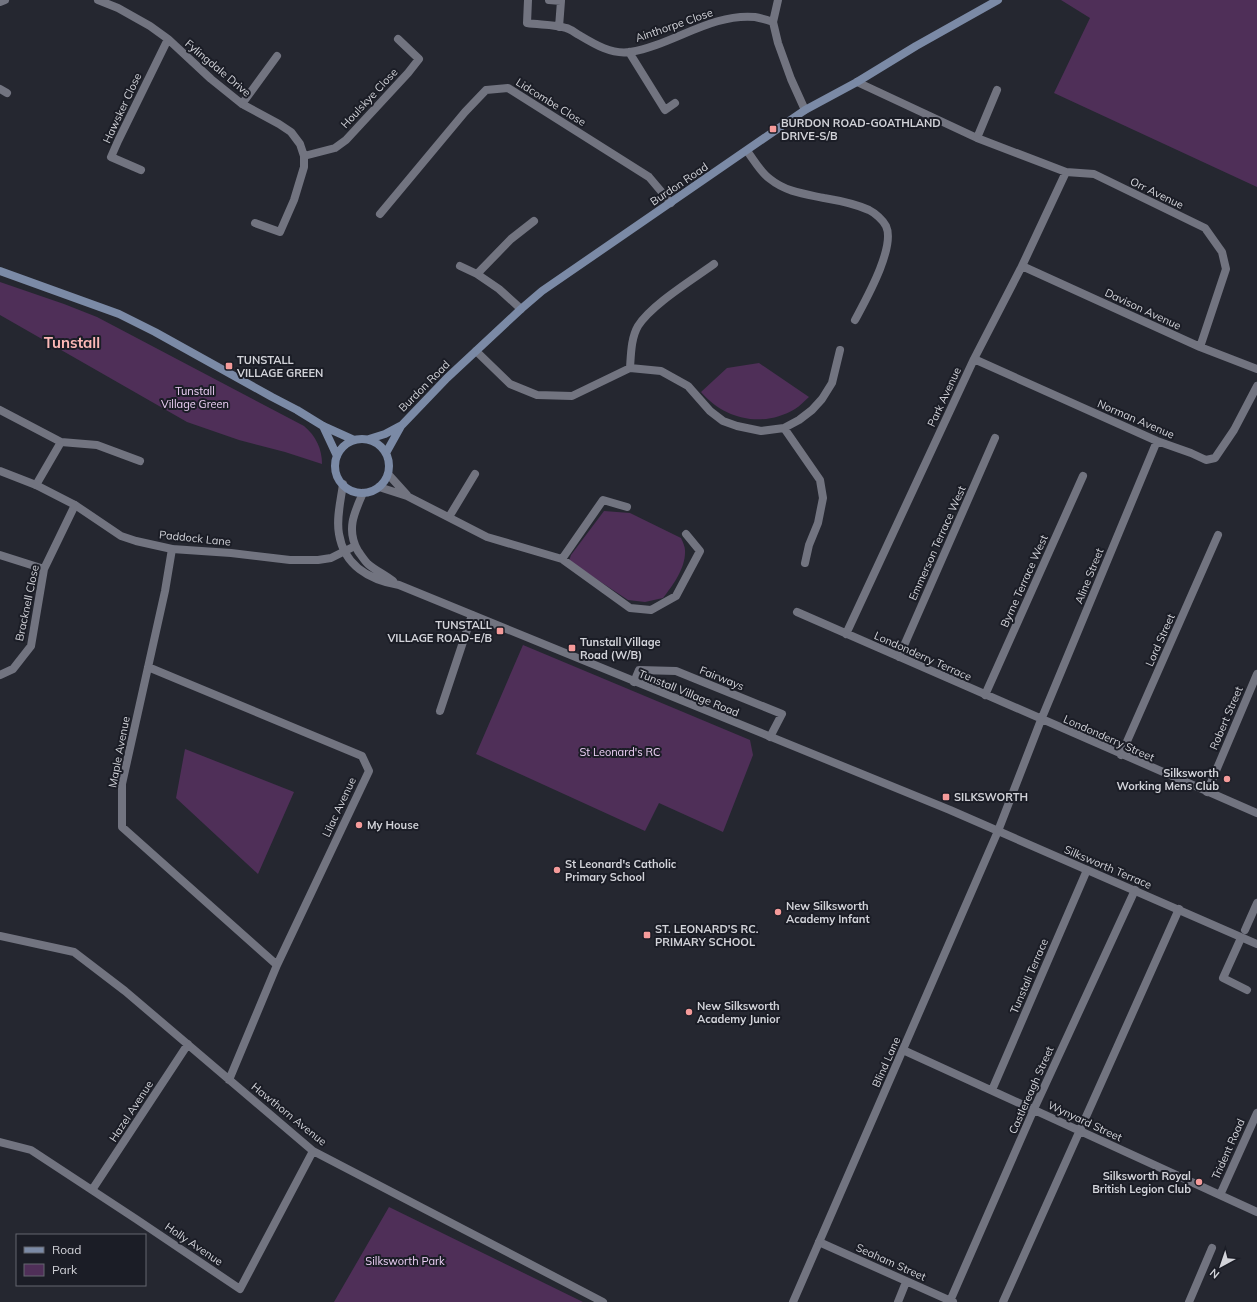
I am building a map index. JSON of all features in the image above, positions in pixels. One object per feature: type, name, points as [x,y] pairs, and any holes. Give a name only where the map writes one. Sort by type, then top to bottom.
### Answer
[{"type":"main road","name":"Burdon Road","points":[[386,453],[401,426],[447,378],[521,308],[542,292],[805,110],[857,82],[916,46],[998,0]]},
{"type":"main road","points":[[0,271],[119,314],[155,332],[290,406],[323,426],[354,440],[369,439],[376,442],[382,447],[390,463],[388,474],[379,488],[371,491],[356,492],[349,489],[338,478],[336,471],[337,456],[341,449],[354,440]]},
{"type":"main road","points":[[323,426],[337,456]]},
{"type":"main road","name":"Burdon Road","points":[[369,439],[401,426]]},
{"type":"street","points":[[0,2],[5,0]]},
{"type":"street","name":"Fylingdale Drive","points":[[98,0],[132,15],[168,39],[211,79],[242,104],[291,132],[300,144],[304,156]]},
{"type":"street","name":"Ainthorpe Close","points":[[528,0],[527,23],[566,28],[599,46],[629,52],[664,42],[723,20],[756,17],[773,22]]},
{"type":"street","points":[[549,0],[561,1],[559,27]]},
{"type":"street","points":[[778,0],[773,22],[778,44],[784,62],[805,110]]},
{"type":"street","name":"Hawsker Close","points":[[141,170],[111,157],[168,39]]},
{"type":"street","name":"Houlskye Close","points":[[304,156],[335,148],[346,140],[412,69],[419,59],[398,39]]},
{"type":"street","name":"Ainthorpe Close","points":[[629,52],[665,110],[675,103]]},
{"type":"street","points":[[242,104],[277,56]]},
{"type":"street","name":"Orr Avenue","points":[[857,82],[977,138],[1066,172],[1094,174],[1205,228],[1222,252],[1226,269],[1200,347]]},
{"type":"street","name":"Lidcombe Close","points":[[380,214],[486,90],[508,88],[649,177],[671,203]]},
{"type":"street","points":[[977,138],[997,90]]},
{"type":"street","points":[[747,151],[769,179],[780,186],[793,192],[869,210],[880,218],[887,227],[888,246],[881,266],[855,320]]},
{"type":"street","points":[[255,223],[280,232],[294,200],[304,167],[304,156]]},
{"type":"street","name":"Park Avenue","points":[[846,634],[974,359],[1022,266],[1066,172]]},
{"type":"street","points":[[477,274],[511,239],[534,221]]},
{"type":"street","points":[[630,368],[632,346],[638,327],[654,308],[714,264]]},
{"type":"street","points":[[460,266],[477,274],[499,289],[521,308]]},
{"type":"street","name":"Davison Avenue","points":[[1022,266],[1200,347],[1257,369]]},
{"type":"street","points":[[476,351],[510,384],[536,395],[572,396],[630,368],[661,371],[688,386],[710,411],[723,421],[761,431],[784,428],[799,420],[812,410],[822,399],[832,383],[840,350]]},
{"type":"street","name":"Norman Avenue","points":[[974,359],[1157,441],[1206,460],[1215,458],[1234,430],[1257,386]]},
{"type":"street","points":[[0,410],[61,442],[97,445],[140,461]]},
{"type":"street","points":[[784,428],[820,480],[824,498],[818,523],[808,545],[805,563]]},
{"type":"street","name":"Emmerson Terrace West","points":[[899,657],[995,438]]},
{"type":"street","name":"Aline Street","points":[[998,831],[1041,720],[1157,441]]},
{"type":"street","points":[[36,485],[61,442]]},
{"type":"street","name":"Paddock Lane","points":[[0,471],[36,485],[75,505],[121,536],[172,549],[231,553],[296,560],[318,560],[331,558],[355,546]]},
{"type":"street","points":[[388,474],[407,496]]},
{"type":"street","points":[[449,517],[475,474]]},
{"type":"street","name":"Byrne Terrace West","points":[[985,695],[1083,476]]},
{"type":"street","name":"Tunstall Village Road","points":[[343,484],[338,533],[344,551],[350,562],[358,569],[380,580],[398,585],[950,810]]},
{"type":"street","points":[[379,488],[407,496],[487,537],[562,559],[630,608],[651,610],[676,596],[700,551],[686,534]]},
{"type":"street","name":"Tunstall Village Road","points":[[363,492],[356,509],[352,529],[352,537],[355,546],[367,563],[398,585]]},
{"type":"street","points":[[562,559],[603,500],[627,507]]},
{"type":"street","name":"Bracknell Close","points":[[0,675],[13,669],[31,646],[44,569],[75,505]]},
{"type":"street","name":"Lord Street","points":[[1121,755],[1218,535]]},
{"type":"street","name":"Maple Avenue","points":[[172,549],[166,591],[122,784],[122,827],[277,965]]},
{"type":"street","points":[[0,555],[44,569]]},
{"type":"street","name":"Londonderry Terrace","points":[[797,612],[1041,720]]},
{"type":"street","points":[[440,712],[472,615]]},
{"type":"street","name":"Lilac Avenue","points":[[148,667],[362,756],[369,771],[277,965],[229,1080]]},
{"type":"street","name":"Fairways","points":[[634,682],[639,670],[676,671],[782,714],[770,737]]},
{"type":"street","name":"Robert Street","points":[[1207,792],[1257,674]]},
{"type":"street","name":"Londonderry Street","points":[[1041,720],[1257,814]]},
{"type":"street","name":"Silksworth Terrace","points":[[950,810],[1257,944]]},
{"type":"street","name":"Blind Lane","points":[[793,1302],[998,831]]},
{"type":"street","name":"Tunstall Terrace","points":[[992,1090],[1087,870]]},
{"type":"street","name":"Castlereagh Street","points":[[952,1301],[1034,1110],[1135,890]]},
{"type":"street","points":[[1245,930],[1257,903]]},
{"type":"street","points":[[1003,1302],[1179,909]]},
{"type":"street","name":"Hawthorn Avenue","points":[[0,936],[74,952],[188,1044],[314,1151],[603,1302]]},
{"type":"street","points":[[1242,938],[1223,978],[1247,990]]},
{"type":"street","name":"Hazel Avenue","points":[[92,1190],[188,1044]]},
{"type":"street","name":"Wynyard Street","points":[[903,1050],[1257,1212]]},
{"type":"street","name":"Trident Road","points":[[1220,1195],[1257,1113]]},
{"type":"street","name":"Holly Avenue","points":[[0,1142],[31,1150],[240,1289],[314,1151]]},
{"type":"street","name":"Seaham Street","points":[[819,1242],[906,1282],[952,1301]]},
{"type":"street","points":[[1189,1302],[1212,1248]]},
{"type":"street","points":[[898,1302],[906,1282]]},
{"type":"green space","points":[[1061,0],[1257,0],[1257,187],[1054,93],[1090,18]]},
{"type":"green space","name":"Tunstall Village Green","points":[[0,282],[97,317],[304,426],[318,443],[322,464],[285,452],[239,440],[187,422],[0,315]]},
{"type":"green space","points":[[759,363],[809,397],[797,408],[783,415],[758,419],[733,415],[711,402],[701,392],[727,368]]},
{"type":"green space","points":[[604,511],[630,513],[681,538],[684,544],[685,557],[678,576],[663,598],[645,602],[628,600],[569,561],[571,555]]},
{"type":"green space","name":"St Leonard's RC","points":[[523,645],[750,740],[753,755],[723,832],[659,803],[645,831],[476,754]]},
{"type":"green space","points":[[185,749],[294,792],[258,874],[176,798]]},
{"type":"green space","name":"Silksworth Park","points":[[389,1207],[583,1302],[334,1302]]},
{"type":"place","name":"BURDON ROAD-GOATHLAND DRIVE-S/B","points":[[773,129]]},
{"type":"place","name":"TUNSTALL VILLAGE GREEN","points":[[229,366]]},
{"type":"place","name":"TUNSTALL VILLAGE ROAD-E/B","points":[[500,631]]},
{"type":"place","name":"Tunstall Village Road (W/B)","points":[[572,648]]},
{"type":"place","name":"Silksworth Working Mens Club","points":[[1227,779]]},
{"type":"place","name":"SILKSWORTH","points":[[946,797]]},
{"type":"place","name":"My House","points":[[359,825]]},
{"type":"place","name":"St Leonard's Catholic Primary School","points":[[557,870]]},
{"type":"place","name":"New Silksworth Academy Infant","points":[[778,912]]},
{"type":"place","name":"ST. LEONARD'S RC. PRIMARY SCHOOL","points":[[647,935]]},
{"type":"place","name":"New Silksworth Academy Junior","points":[[689,1012]]},
{"type":"place","name":"Silksworth Royal British Legion Club","points":[[1199,1182]]},
{"type":"district","name":"Tunstall","points":[[72,343]]}]
